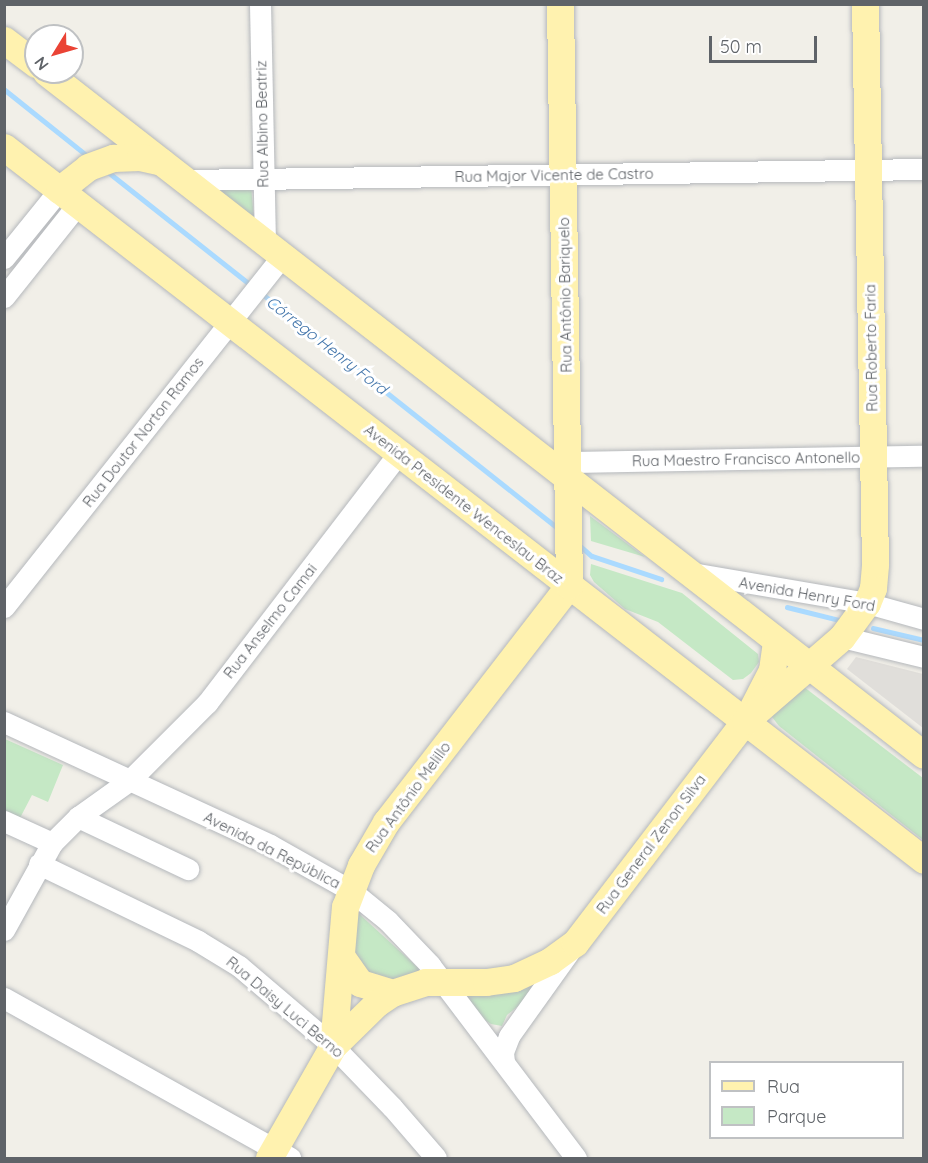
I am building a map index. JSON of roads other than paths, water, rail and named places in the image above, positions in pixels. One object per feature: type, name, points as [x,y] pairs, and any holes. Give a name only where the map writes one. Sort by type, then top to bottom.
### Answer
[{"type":"main road","name":"Rua Antônio Bariquelo","points":[[560,4],[569,573]]},
{"type":"main road","name":"Rua Roberto Faria","points":[[809,666],[842,637],[867,603],[875,576],[865,4]]},
{"type":"main road","points":[[4,40],[24,55]]},
{"type":"main road","points":[[60,84],[151,160],[185,180],[272,258],[689,573],[924,755]]},
{"type":"main road","name":"Avenida Presidente Wenceslau Braz","points":[[4,147],[235,316],[399,453],[569,573],[745,721],[924,860]]},
{"type":"main road","points":[[68,192],[88,167],[113,158],[151,160]]},
{"type":"main road","name":"Rua Antônio Melillo","points":[[333,1046],[350,890],[371,844],[569,573]]},
{"type":"main road","points":[[745,721],[772,670],[776,641]]},
{"type":"main road","name":"Rua General Zenon Silva","points":[[575,943],[745,721],[809,666]]},
{"type":"main road","points":[[278,1155],[333,1046],[365,1011],[392,993],[409,986],[443,981],[486,982],[514,978],[550,961],[575,943]]},
{"type":"main road","points":[[341,956],[360,983],[392,993]]},
{"type":"street","name":"Rua Albino Beatriz","points":[[260,4],[263,179],[272,258]]},
{"type":"street","name":"Rua Major Vicente de Castro","points":[[185,180],[924,169]]},
{"type":"street","points":[[4,258],[68,192]]},
{"type":"street","points":[[4,297],[68,192]]},
{"type":"street","name":"Rua Doutor Norton Ramos","points":[[4,607],[235,316],[272,258]]},
{"type":"street","name":"Rua Anselmo Camai","points":[[4,930],[52,843],[78,817],[130,780],[207,703],[399,453]]},
{"type":"street","name":"Rua Maestro Francisco Antonello","points":[[568,481],[873,457],[924,456]]},
{"type":"street","name":"Avenida Henry Ford","points":[[689,573],[867,603],[924,619]]},
{"type":"street","points":[[842,637],[924,657]]},
{"type":"street","name":"Avenida da República","points":[[4,722],[270,845],[350,890],[404,936],[443,981],[576,1158]]},
{"type":"street","points":[[78,817],[188,870]]},
{"type":"street","points":[[4,821],[52,843]]},
{"type":"street","name":"Rua Daisy Luci Berno","points":[[39,864],[218,952],[239,966],[333,1046],[392,1107],[436,1158]]},
{"type":"street","name":"Rua General Zenon Silva","points":[[504,1062],[502,1052],[509,1036],[575,943]]},
{"type":"street","points":[[4,998],[136,1070],[278,1155]]},
{"type":"street","points":[[477,1027],[509,1036]]},
{"type":"waterway","name":"Córrego Henry Ford","points":[[4,89],[89,157]]},
{"type":"waterway","name":"Córrego Henry Ford","points":[[107,171],[251,285]]},
{"type":"waterway","name":"Córrego Henry Ford","points":[[260,292],[559,529]]},
{"type":"waterway","name":"Córrego Henry Ford","points":[[578,544],[592,556],[661,579]]},
{"type":"waterway","name":"Córrego Henry Ford","points":[[787,607],[839,620]]},
{"type":"waterway","name":"Córrego Henry Ford","points":[[873,628],[924,640]]}]
